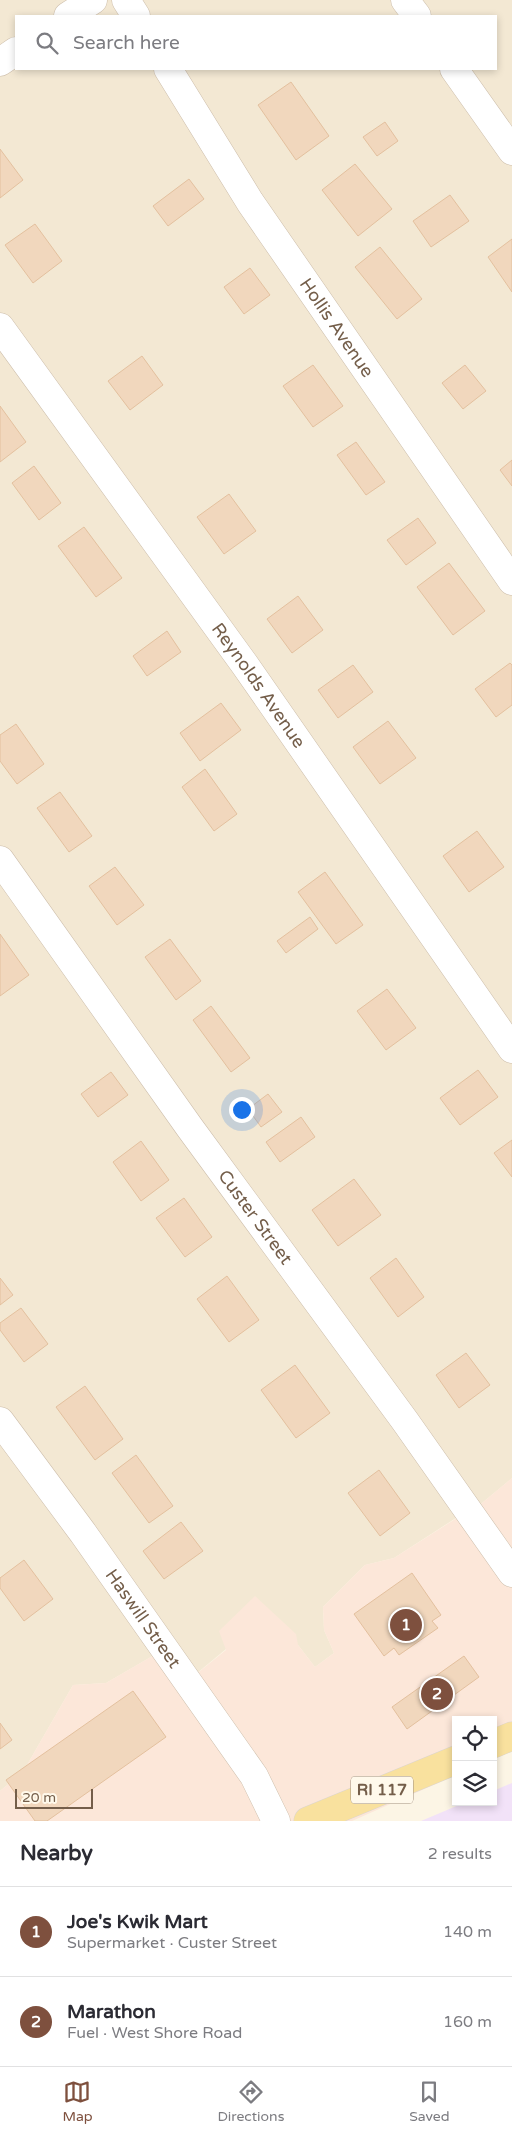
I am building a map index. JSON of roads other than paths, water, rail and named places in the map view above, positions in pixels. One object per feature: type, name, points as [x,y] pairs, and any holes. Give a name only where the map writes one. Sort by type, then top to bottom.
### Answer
[{"type":"main road","points":[[497,1742],[512,1736]]},
{"type":"main road","name":"RI 117","points":[[308,1821],[454,1761]]},
{"type":"street","points":[[70,15],[93,0]]},
{"type":"street","points":[[126,0],[135,15]]},
{"type":"street","points":[[405,0],[416,15]]},
{"type":"street","points":[[0,62],[15,52]]},
{"type":"street","name":"Hollis Avenue","points":[[169,70],[250,202],[512,581]]},
{"type":"street","points":[[455,70],[512,151]]},
{"type":"street","name":"Reynolds Avenue","points":[[0,327],[245,665],[512,1049]]},
{"type":"street","name":"Custer Street","points":[[0,860],[190,1128],[405,1421],[512,1573]]},
{"type":"street","name":"Haswill Street","points":[[0,1421],[83,1533],[250,1769],[276,1821]]},
{"type":"place","name":"Joe's Kwik Mart","points":[[406,1625]]},
{"type":"place","name":"Marathon","points":[[437,1694]]}]
